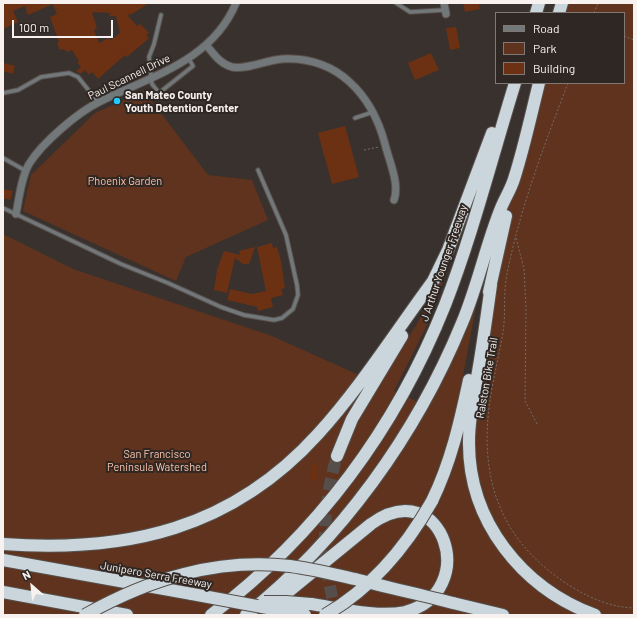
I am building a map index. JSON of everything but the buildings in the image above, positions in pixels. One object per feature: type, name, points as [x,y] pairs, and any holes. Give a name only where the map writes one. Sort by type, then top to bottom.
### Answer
[{"type":"highway","points":[[337,456],[356,412],[436,277],[454,236],[509,84]]},
{"type":"highway","name":"J Arthur Younger Freeway","points":[[211,615],[269,567],[319,515],[368,452],[402,396],[428,344],[450,290],[515,84]]},
{"type":"highway","points":[[325,615],[354,596],[384,569],[406,542],[432,501],[442,481],[454,447],[514,181],[539,84]]},
{"type":"highway","points":[[246,615],[293,573],[334,531],[375,479],[403,437],[428,393],[457,335],[477,283],[501,208],[514,181]]},
{"type":"highway","points":[[3,544],[74,546],[135,539],[194,522],[244,496],[282,470],[319,434],[361,380],[436,277]]},
{"type":"highway","points":[[491,285],[469,432],[470,464],[478,497],[494,533],[508,554],[521,569],[553,595],[595,615]]},
{"type":"highway","name":"Junipero Serra Freeway","points":[[3,560],[240,603],[308,610],[389,614],[414,608],[431,597],[437,589],[444,576],[448,555],[442,535],[430,520],[418,514],[404,511],[387,514],[371,524],[301,583],[258,615]]},
{"type":"highway","points":[[85,615],[123,594],[170,577],[210,568],[252,565],[282,566],[312,570],[503,615]]},
{"type":"highway","points":[[3,592],[127,615]]},
{"type":"street","name":"Paul Scannell Drive","points":[[16,214],[29,164],[49,141],[98,102],[190,59],[207,46],[224,25],[236,3]]},
{"type":"street","points":[[207,46],[219,60],[231,66],[245,66],[290,59],[300,60],[321,66],[339,74],[354,85],[364,97],[373,112],[382,134],[396,189],[394,200]]},
{"type":"lane","points":[[396,3],[410,12],[445,9]]},
{"type":"lane","points":[[161,15],[154,44],[149,56],[152,84],[159,93],[193,66],[190,59]]},
{"type":"lane","points":[[3,93],[18,90],[41,78],[69,73],[78,77],[98,102]]},
{"type":"lane","points":[[355,118],[373,112]]},
{"type":"lane","points":[[3,158],[26,171]]},
{"type":"lane","points":[[3,208],[121,264],[221,307],[244,315],[274,320],[282,318],[293,309],[298,295],[297,285],[286,235],[258,170]]},
{"type":"path","name":"Ralston Bike Trail","points":[[568,84],[529,188],[516,235],[507,276],[503,331],[494,378],[488,422],[487,452],[493,488],[504,516],[515,535],[529,552],[545,568],[569,585],[595,599],[615,606],[634,608]]},
{"type":"path","points":[[364,150],[381,147]]},
{"type":"path","points":[[516,235],[524,269],[526,309],[525,401],[537,424]]},
{"type":"green space","name":"San Francisco Peninsula Watershed","points":[[562,3],[634,3],[634,615],[3,615],[3,234],[73,269],[272,336],[379,384],[415,327],[450,263],[425,329],[394,391],[429,407],[449,369],[477,301],[455,418],[470,425],[507,211],[539,84],[625,84],[625,12],[559,12]]},
{"type":"green space","name":"Phoenix Garden","points":[[144,91],[208,175],[252,180],[268,220],[186,257],[176,281],[23,211],[31,175],[95,113]]},
{"type":"tunnel","points":[[337,456],[328,496],[325,536],[328,575],[337,615]]},
{"type":"place","name":"San Mateo County Youth Detention Center","points":[[117,101]]}]
